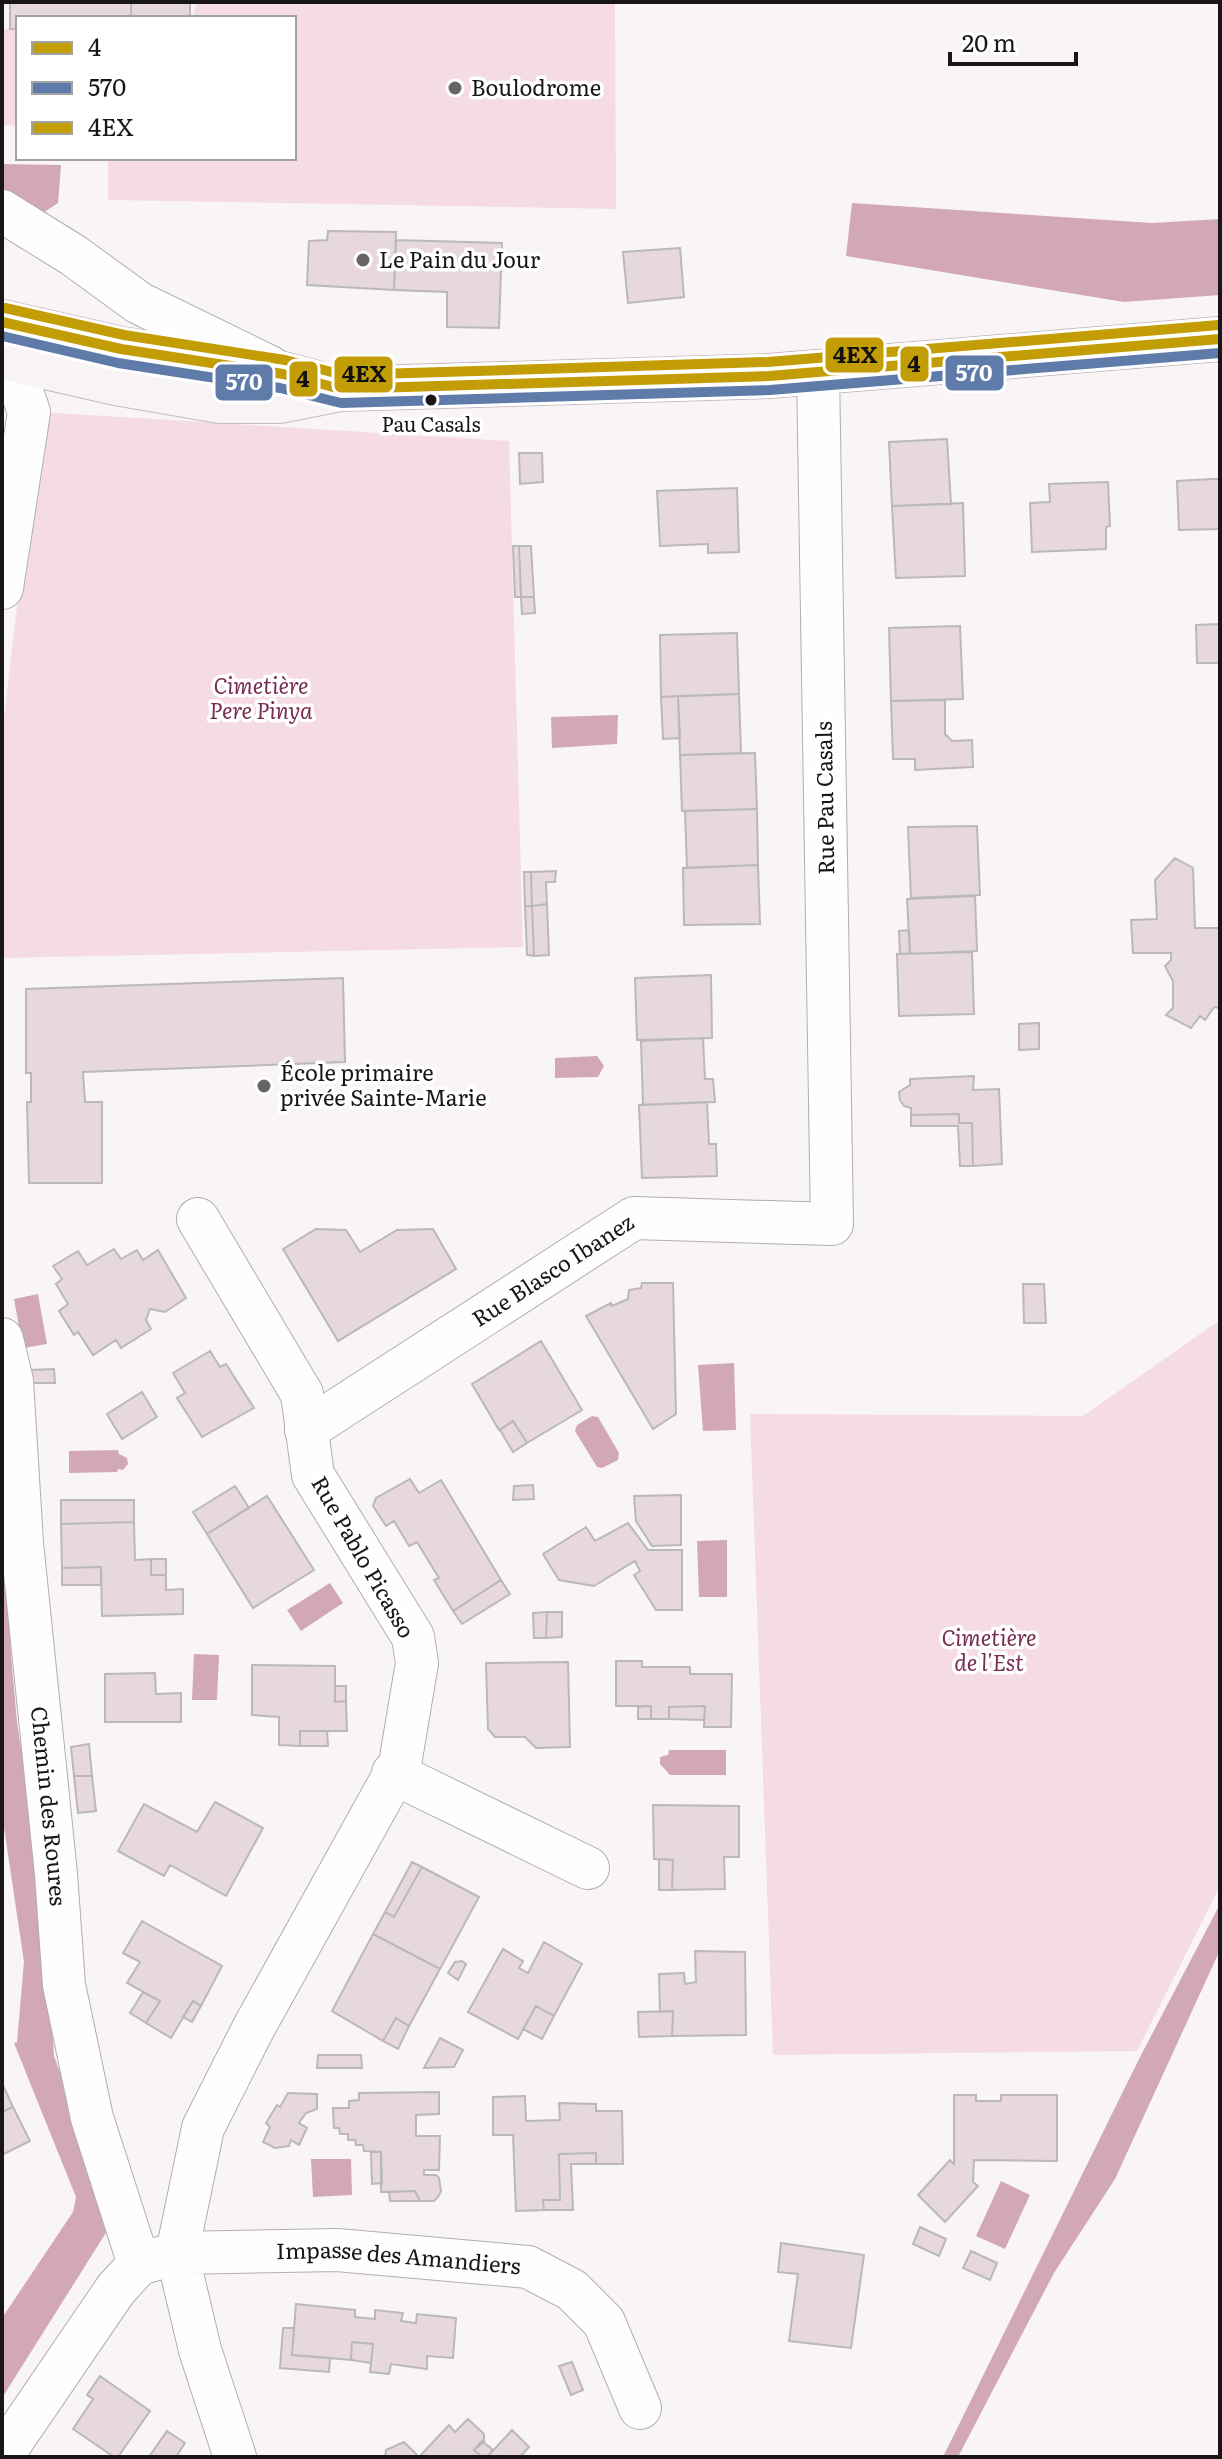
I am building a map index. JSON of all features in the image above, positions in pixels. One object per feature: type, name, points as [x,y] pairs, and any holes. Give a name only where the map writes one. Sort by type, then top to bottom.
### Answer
[{"type":"main road","points":[[5,346],[116,383],[220,401],[280,401],[341,389],[769,376],[1220,339]]},
{"type":"main road","points":[[5,346],[121,349],[283,374],[341,389]]},
{"type":"street","points":[[2,211],[73,255],[139,303],[283,374]]},
{"type":"street","points":[[2,588],[29,412],[5,346]]},
{"type":"street","name":"Rue Pau Casals","points":[[818,371],[832,1224]]},
{"type":"street","name":"Rue Blasco Ibanez","points":[[306,1430],[634,1218],[832,1224]]},
{"type":"street","name":"Rue Pablo Picasso","points":[[144,2269],[203,2128],[253,2029],[400,1764],[417,1663],[413,1637],[313,1475],[302,1394],[198,1219]]},
{"type":"street","name":"Chemin des Roures","points":[[2,1339],[12,1381],[22,1543],[56,1874],[64,1985],[92,2118],[144,2269],[200,2350],[235,2457]]},
{"type":"street","points":[[393,1773],[588,1868]]},
{"type":"street","name":"Impasse des Amandiers","points":[[144,2269],[337,2250],[528,2267],[572,2290],[604,2322],[640,2408]]},
{"type":"street","points":[[2,2456],[144,2269]]},
{"type":"green space","name":"Boulodrome","points":[[197,2],[615,3],[616,209],[108,200],[108,160],[296,160],[296,16],[193,16]]},
{"type":"green space","points":[[2,29],[16,29],[16,126],[2,125]]},
{"type":"green space","name":"Cimetière Pere Pinya","points":[[40,412],[509,441],[523,947],[2,958],[2,734]]},
{"type":"green space","name":"Cimetière de l'Est","points":[[1220,1320],[1220,1886],[1137,2051],[773,2055],[750,1414],[1083,1416]]},
{"type":"shaded area","points":[[2,164],[61,165],[58,203],[40,215],[2,190]]},
{"type":"shaded area","points":[[852,203],[1152,223],[1220,219],[1220,295],[1124,302],[846,256]]},
{"type":"shaded area","points":[[618,715],[617,744],[552,748],[551,717]]},
{"type":"shaded area","points":[[597,1056],[604,1066],[598,1077],[555,1078],[555,1058]]},
{"type":"shaded area","points":[[38,1294],[47,1344],[23,1348],[14,1299]]},
{"type":"shaded area","points":[[734,1363],[736,1430],[703,1431],[698,1365]]},
{"type":"shaded area","points":[[592,1416],[598,1417],[619,1453],[618,1460],[602,1468],[597,1467],[575,1431],[577,1425]]},
{"type":"shaded area","points":[[118,1450],[127,1458],[128,1464],[123,1470],[69,1473],[69,1451]]},
{"type":"shaded area","points":[[2,1452],[11,1655],[17,1722],[44,1900],[54,2056],[114,2220],[2,2398],[2,2318],[73,2212],[76,2197],[14,2043],[17,2042],[24,1962],[2,1814]]},
{"type":"shaded area","points":[[727,1540],[727,1597],[699,1597],[697,1541]]},
{"type":"shaded area","points":[[330,1583],[343,1603],[301,1631],[287,1610]]},
{"type":"shaded area","points":[[194,1654],[219,1655],[217,1700],[192,1700]]},
{"type":"shaded area","points":[[669,1750],[726,1750],[726,1775],[670,1775],[660,1764],[660,1757],[668,1755]]},
{"type":"shaded area","points":[[1220,1904],[1220,1950],[1115,2179],[1054,2273],[958,2457],[943,2457],[1139,2059]]},
{"type":"shaded area","points":[[311,2159],[351,2159],[352,2195],[313,2197]]},
{"type":"shaded area","points":[[1001,2181],[1030,2195],[1005,2249],[976,2236]]},
{"type":"building","points":[[10,2],[131,2],[131,16],[16,16],[16,29],[10,29]]},
{"type":"building","points":[[131,2],[190,2],[190,16],[131,16]]},
{"type":"building","points":[[328,231],[396,232],[394,290],[307,285],[309,241],[327,240]]},
{"type":"building","points":[[396,240],[502,243],[499,328],[447,327],[447,292],[394,290]]},
{"type":"building","points":[[680,248],[684,297],[628,303],[623,252]]},
{"type":"building","points":[[947,439],[951,504],[892,506],[889,442]]},
{"type":"building","points":[[519,453],[542,453],[543,482],[520,484]]},
{"type":"building","points":[[1220,479],[1220,529],[1179,530],[1177,481]]},
{"type":"building","points":[[1108,482],[1110,526],[1106,527],[1106,549],[1032,552],[1030,503],[1050,502],[1049,484]]},
{"type":"building","points":[[737,488],[739,552],[708,553],[708,544],[660,546],[657,491]]},
{"type":"building","points":[[963,503],[965,576],[896,578],[892,506]]},
{"type":"building","points":[[513,546],[519,546],[521,597],[515,597]]},
{"type":"building","points":[[519,546],[531,546],[534,597],[521,597]]},
{"type":"building","points":[[521,597],[534,597],[535,613],[522,614]]},
{"type":"building","points":[[1220,624],[1220,663],[1197,663],[1196,625]]},
{"type":"building","points":[[960,626],[963,699],[891,701],[889,628]]},
{"type":"building","points":[[737,633],[739,694],[661,697],[660,635]]},
{"type":"building","points":[[739,694],[741,753],[680,755],[678,696]]},
{"type":"building","points":[[678,696],[680,738],[663,739],[661,697]]},
{"type":"building","points":[[945,700],[945,734],[952,741],[972,740],[973,767],[915,770],[915,759],[893,759],[891,701]]},
{"type":"building","points":[[755,753],[757,809],[682,811],[680,755]]},
{"type":"building","points":[[757,809],[758,865],[687,868],[685,811]]},
{"type":"building","points":[[977,826],[980,895],[911,898],[908,827]]},
{"type":"building","points":[[1175,858],[1193,868],[1195,928],[1220,928],[1220,1008],[1214,1007],[1205,1020],[1200,1016],[1191,1028],[1166,1015],[1173,1008],[1173,981],[1165,966],[1171,960],[1171,953],[1133,953],[1131,920],[1157,919],[1155,880]]},
{"type":"building","points":[[758,865],[760,924],[684,925],[683,868]]},
{"type":"building","points":[[556,871],[555,882],[546,882],[547,904],[532,906],[531,872]]},
{"type":"building","points":[[524,872],[531,872],[532,906],[525,906]]},
{"type":"building","points":[[975,896],[977,951],[910,954],[907,899]]},
{"type":"building","points":[[547,904],[549,955],[534,956],[532,906]]},
{"type":"building","points":[[525,906],[532,906],[534,956],[527,955]]},
{"type":"building","points":[[909,930],[910,954],[900,954],[899,931]]},
{"type":"building","points":[[972,952],[974,1014],[899,1016],[897,954]]},
{"type":"building","points":[[711,975],[712,1038],[637,1040],[635,978]]},
{"type":"building","points":[[343,978],[345,1062],[83,1072],[85,1102],[102,1102],[102,1183],[29,1183],[27,1102],[31,1102],[31,1073],[26,1073],[26,989]]},
{"type":"building","points":[[1039,1023],[1039,1049],[1019,1050],[1019,1024]]},
{"type":"building","points":[[703,1038],[705,1079],[713,1079],[715,1102],[643,1105],[641,1041]]},
{"type":"building","points":[[974,1076],[973,1090],[999,1089],[1002,1164],[973,1166],[972,1123],[959,1123],[959,1114],[911,1115],[911,1108],[904,1106],[900,1100],[899,1092],[910,1085],[910,1079]]},
{"type":"building","points":[[707,1102],[709,1144],[716,1144],[717,1176],[642,1178],[639,1105]]},
{"type":"building","points":[[959,1114],[959,1123],[972,1123],[973,1166],[960,1166],[958,1126],[911,1126],[911,1115]]},
{"type":"building","points":[[316,1229],[346,1230],[360,1252],[397,1230],[433,1229],[456,1269],[338,1341],[283,1249]]},
{"type":"building","points":[[114,1249],[121,1259],[137,1250],[143,1260],[158,1250],[186,1298],[165,1312],[150,1309],[146,1320],[151,1329],[121,1348],[116,1340],[93,1355],[78,1332],[74,1335],[59,1311],[68,1304],[56,1284],[62,1279],[53,1266],[78,1251],[87,1265]]},
{"type":"building","points":[[642,1283],[673,1283],[676,1414],[653,1429],[586,1316],[611,1303],[612,1306],[628,1299],[629,1290],[641,1288]]},
{"type":"building","points":[[1023,1284],[1044,1284],[1046,1323],[1024,1323]]},
{"type":"building","points":[[541,1341],[582,1410],[527,1443],[513,1421],[499,1430],[472,1384]]},
{"type":"building","points":[[210,1351],[220,1367],[226,1364],[254,1408],[202,1437],[177,1398],[185,1393],[173,1373]]},
{"type":"building","points":[[54,1369],[55,1383],[31,1383],[30,1370]]},
{"type":"building","points":[[142,1392],[157,1417],[122,1439],[107,1414]]},
{"type":"building","points":[[513,1421],[527,1443],[513,1452],[500,1430]]},
{"type":"building","points":[[410,1479],[419,1493],[441,1480],[501,1580],[453,1611],[434,1580],[439,1578],[417,1542],[409,1546],[394,1521],[386,1526],[373,1506],[376,1498]]},
{"type":"building","points":[[533,1485],[534,1499],[513,1500],[514,1486]]},
{"type":"building","points":[[235,1486],[249,1508],[207,1534],[193,1512]]},
{"type":"building","points":[[681,1495],[681,1545],[652,1546],[636,1521],[634,1496]]},
{"type":"building","points":[[267,1496],[314,1570],[253,1608],[207,1534]]},
{"type":"building","points":[[61,1500],[134,1500],[134,1522],[61,1524]]},
{"type":"building","points":[[134,1522],[135,1560],[151,1559],[151,1575],[166,1575],[166,1590],[183,1589],[183,1614],[102,1616],[101,1567],[62,1568],[61,1524]]},
{"type":"building","points":[[628,1523],[648,1550],[682,1550],[682,1610],[656,1610],[634,1575],[640,1571],[635,1561],[594,1586],[559,1580],[543,1554],[586,1527],[595,1541]]},
{"type":"building","points":[[151,1559],[166,1559],[166,1575],[151,1575]]},
{"type":"building","points":[[101,1567],[101,1585],[62,1585],[62,1568]]},
{"type":"building","points":[[501,1580],[510,1594],[462,1624],[453,1611]]},
{"type":"building","points":[[547,1612],[562,1612],[562,1637],[546,1638]]},
{"type":"building","points":[[547,1612],[546,1638],[534,1638],[533,1613]]},
{"type":"building","points":[[616,1661],[642,1661],[642,1667],[690,1667],[690,1674],[732,1674],[731,1727],[704,1727],[705,1706],[669,1707],[669,1719],[651,1719],[651,1706],[616,1706]]},
{"type":"building","points":[[568,1662],[570,1747],[536,1748],[525,1737],[495,1737],[488,1729],[486,1663]]},
{"type":"building","points":[[252,1665],[335,1666],[335,1702],[346,1701],[347,1731],[300,1731],[300,1746],[279,1745],[279,1717],[252,1715]]},
{"type":"building","points":[[155,1673],[156,1694],[181,1693],[181,1722],[105,1722],[105,1674]]},
{"type":"building","points":[[335,1686],[346,1686],[346,1701],[335,1702]]},
{"type":"building","points":[[651,1706],[651,1719],[638,1719],[638,1707]]},
{"type":"building","points":[[705,1706],[704,1720],[669,1719],[669,1707]]},
{"type":"building","points":[[300,1731],[327,1731],[328,1746],[300,1746]]},
{"type":"building","points":[[89,1744],[92,1776],[74,1776],[71,1747]]},
{"type":"building","points":[[74,1776],[92,1776],[96,1811],[78,1813]]},
{"type":"building","points":[[215,1802],[263,1828],[226,1896],[170,1865],[164,1876],[118,1851],[144,1804],[197,1832]]},
{"type":"building","points":[[653,1805],[739,1806],[739,1857],[724,1857],[725,1889],[672,1890],[673,1860],[654,1859]]},
{"type":"building","points":[[659,1859],[673,1860],[672,1890],[659,1890]]},
{"type":"building","points":[[412,1862],[422,1867],[394,1917],[385,1912]]},
{"type":"building","points":[[422,1867],[479,1897],[440,1969],[373,1934],[385,1912],[394,1917]]},
{"type":"building","points":[[142,1921],[222,1966],[201,2006],[193,2001],[171,2038],[146,2023],[160,2001],[127,1983],[140,1962],[123,1953]]},
{"type":"building","points":[[373,1934],[440,1969],[409,2026],[396,2018],[383,2041],[332,2011]]},
{"type":"building","points":[[544,1942],[582,1964],[554,2016],[536,2006],[518,2039],[468,2012],[503,1949],[523,1961],[519,1968],[528,1973]]},
{"type":"building","points":[[695,1951],[745,1952],[746,2035],[672,2036],[673,2011],[660,2012],[659,1974],[684,1973],[685,1984],[696,1982]]},
{"type":"building","points":[[455,1962],[466,1964],[458,1980],[448,1973]]},
{"type":"building","points":[[143,1992],[160,2001],[146,2023],[130,2013]]},
{"type":"building","points":[[193,2001],[201,2006],[192,2022],[183,2017]]},
{"type":"building","points":[[536,2006],[554,2016],[542,2039],[523,2029]]},
{"type":"building","points":[[673,2011],[672,2036],[639,2037],[638,2012]]},
{"type":"building","points":[[396,2018],[409,2026],[398,2049],[383,2041]]},
{"type":"building","points":[[440,2038],[463,2050],[454,2067],[424,2068]]},
{"type":"building","points":[[318,2055],[361,2055],[362,2068],[317,2068]]},
{"type":"building","points":[[2,2083],[13,2107],[2,2112]]},
{"type":"building","points":[[439,2092],[439,2114],[416,2115],[416,2136],[440,2136],[439,2170],[424,2170],[424,2175],[439,2178],[441,2191],[438,2197],[434,2201],[420,2201],[415,2191],[381,2192],[381,2152],[364,2151],[363,2145],[348,2140],[348,2134],[340,2134],[339,2128],[334,2128],[333,2108],[349,2108],[349,2101],[359,2100],[359,2093]]},
{"type":"building","points":[[288,2093],[317,2094],[317,2109],[306,2113],[299,2123],[307,2128],[299,2145],[291,2140],[289,2146],[275,2148],[263,2142],[270,2127],[266,2123]]},
{"type":"building","points":[[954,2095],[976,2095],[976,2101],[1001,2101],[1001,2095],[1057,2095],[1057,2161],[974,2160],[973,2182],[978,2186],[945,2222],[918,2195],[950,2160],[954,2164]]},
{"type":"building","points":[[525,2096],[526,2121],[560,2120],[559,2103],[596,2104],[596,2111],[622,2111],[623,2164],[596,2164],[596,2153],[559,2154],[560,2200],[543,2200],[544,2210],[516,2211],[513,2135],[493,2135],[493,2097]]},
{"type":"building","points":[[13,2107],[30,2141],[2,2155],[2,2112]]},
{"type":"building","points":[[371,2152],[381,2152],[382,2183],[372,2184]]},
{"type":"building","points":[[596,2153],[596,2164],[571,2164],[573,2210],[544,2210],[543,2200],[560,2200],[559,2154]]},
{"type":"building","points":[[415,2191],[420,2201],[390,2201],[389,2192]]},
{"type":"building","points":[[920,2227],[946,2239],[939,2256],[913,2244]]},
{"type":"building","points":[[781,2243],[864,2255],[851,2348],[789,2341],[798,2274],[778,2272]]},
{"type":"building","points":[[971,2251],[997,2263],[990,2280],[963,2268]]},
{"type":"building","points":[[296,2304],[355,2310],[355,2317],[375,2319],[375,2310],[403,2313],[401,2321],[416,2323],[417,2314],[456,2318],[453,2358],[427,2356],[427,2369],[391,2364],[389,2374],[370,2372],[373,2344],[352,2342],[351,2360],[292,2355]]},
{"type":"building","points":[[283,2328],[294,2328],[292,2355],[330,2358],[329,2372],[280,2368]]},
{"type":"building","points":[[352,2342],[373,2344],[371,2363],[351,2360]]},
{"type":"building","points":[[572,2362],[583,2390],[571,2395],[559,2366]]},
{"type":"building","points":[[100,2376],[150,2411],[118,2457],[73,2429],[93,2399],[87,2395]]},
{"type":"building","points":[[468,2419],[484,2434],[484,2442],[474,2450],[482,2457],[419,2457],[449,2425],[455,2432]]},
{"type":"building","points":[[512,2430],[529,2447],[520,2457],[487,2457]]},
{"type":"building","points":[[167,2431],[185,2443],[176,2457],[149,2457]]},
{"type":"building","points":[[482,2441],[493,2450],[487,2457],[474,2450]]},
{"type":"building","points":[[404,2442],[419,2457],[385,2457],[386,2450]]},
{"type":"transit line","name":"4EX","points":[[5,308],[124,335],[285,360],[343,375],[768,362],[1219,325]]},
{"type":"transit line","name":"4","points":[[2,322],[121,349],[283,374],[341,389],[769,376],[1220,339]]},
{"type":"transit line","name":"570","points":[[2,336],[118,363],[280,388],[341,403],[770,390],[1220,353]]},
{"type":"place","name":"Boulodrome","points":[[455,88]]},
{"type":"place","name":"Le Pain du Jour","points":[[363,260]]},
{"type":"place","name":"Pau Casals","points":[[431,400]]},
{"type":"place","name":"École primaire privée Sainte-Marie","points":[[264,1086]]}]
